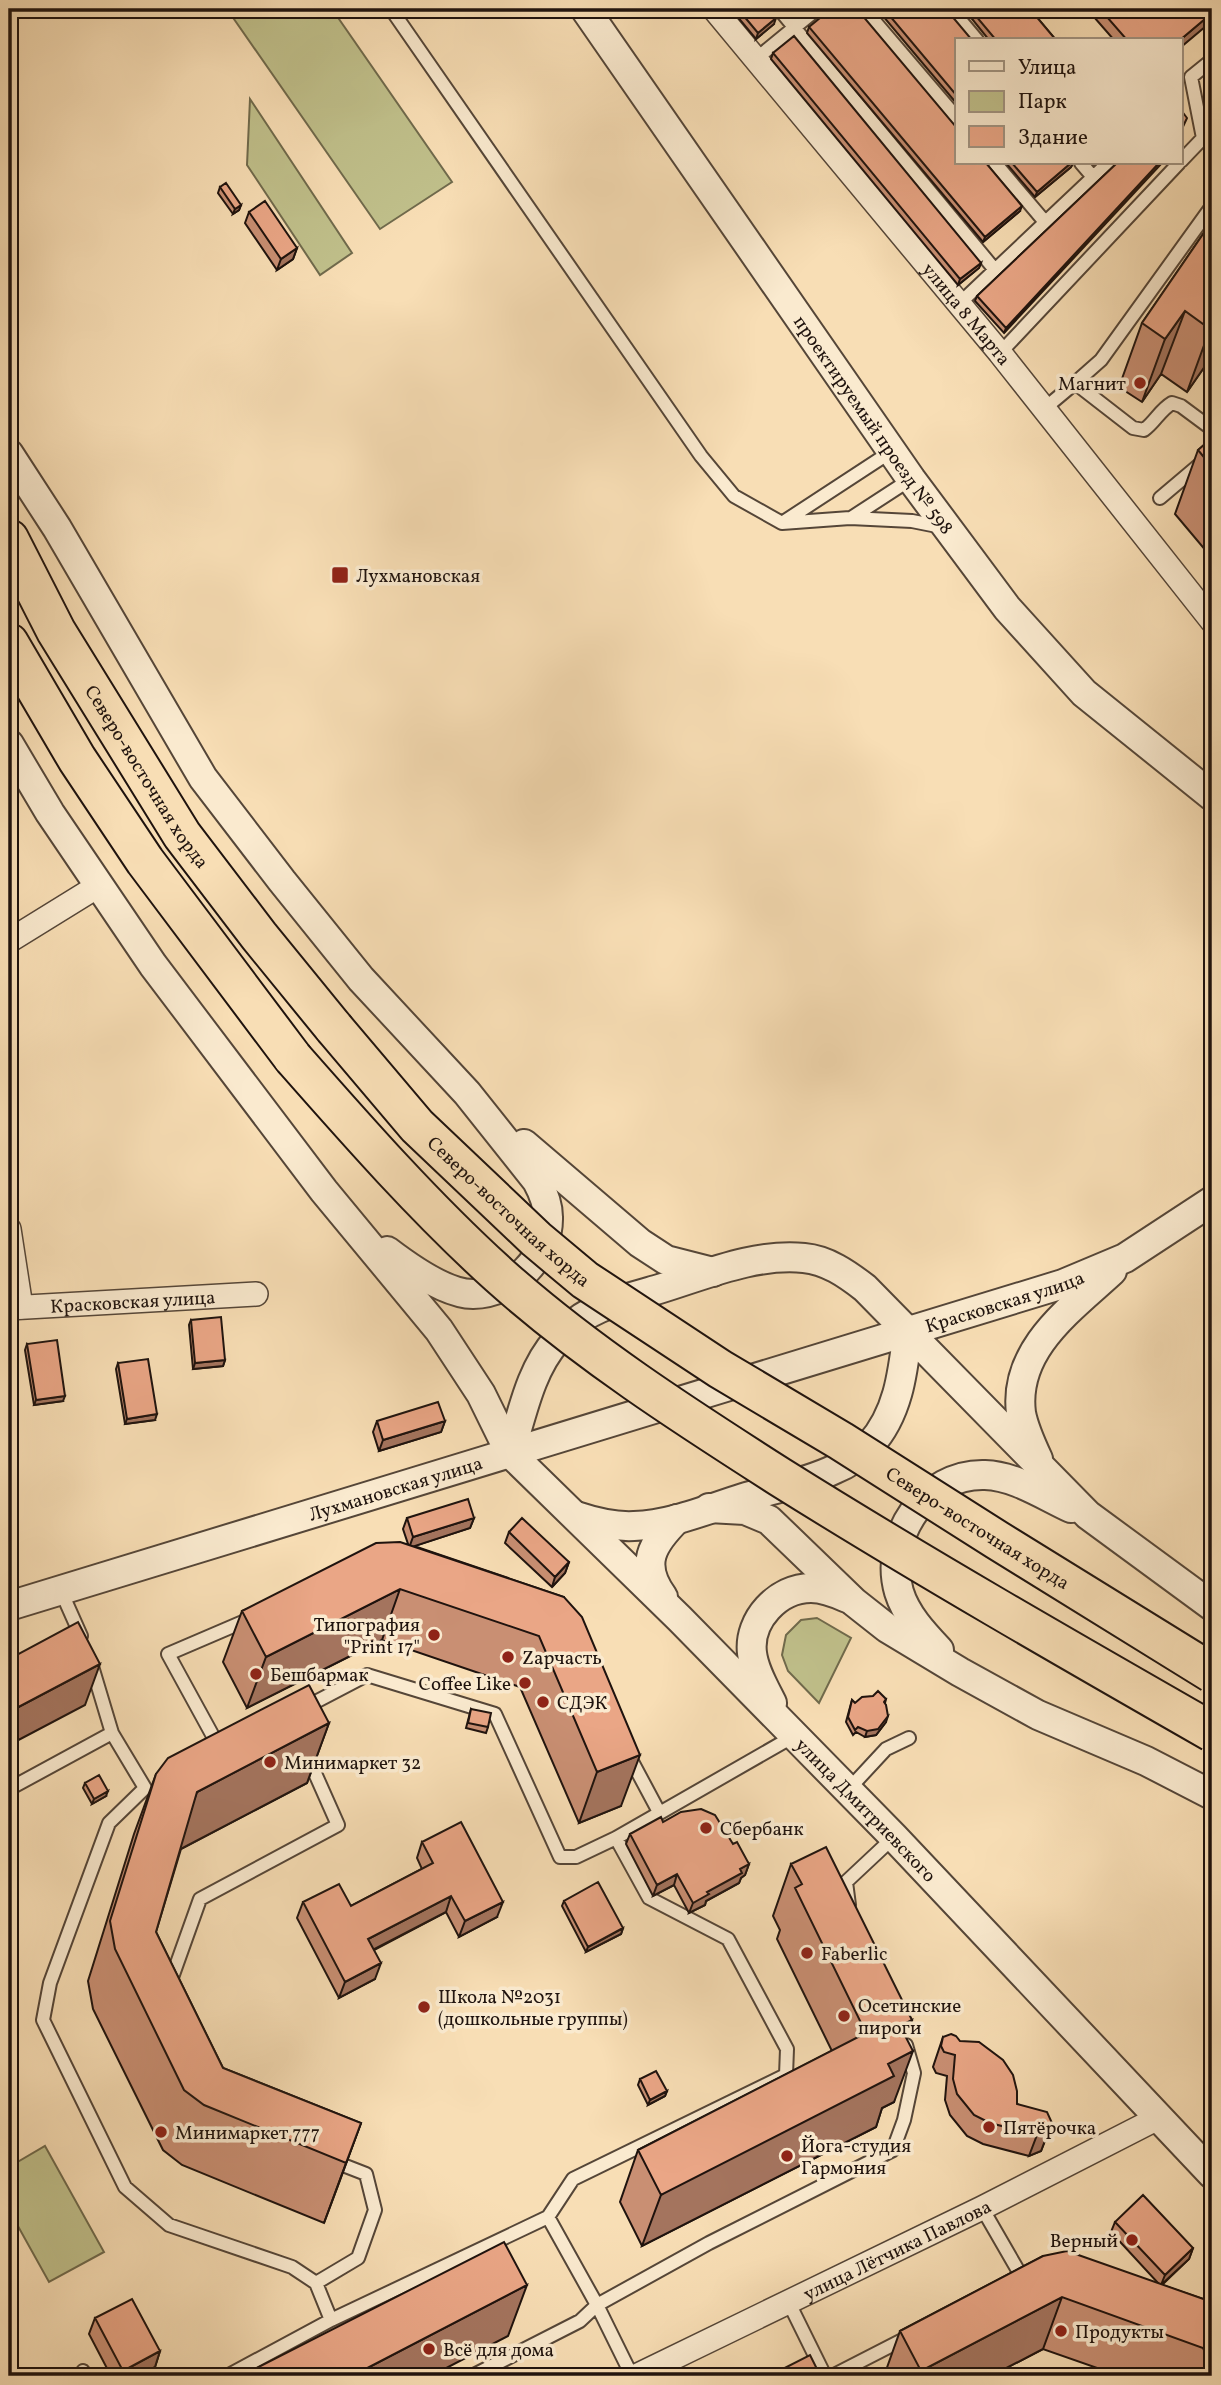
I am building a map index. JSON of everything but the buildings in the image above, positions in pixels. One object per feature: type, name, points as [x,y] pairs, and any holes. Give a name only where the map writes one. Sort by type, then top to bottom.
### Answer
[{"type":"highway","name":"Северо-восточная хорда","points":[[9,538],[56,631],[182,835],[334,1028],[417,1126],[536,1239],[585,1280],[720,1368],[1212,1673]]},
{"type":"highway","points":[[9,643],[78,759],[145,861],[293,1058],[385,1162],[499,1275],[594,1352],[701,1427],[919,1563],[1212,1732]]},
{"type":"street","name":"проектируемый проезд № 598","points":[[585,9],[911,480],[1007,608],[1084,693],[1212,796]]},
{"type":"street","name":"улица 8 Марта","points":[[714,9],[1000,353],[1212,621]]},
{"type":"street","points":[[9,454],[57,528],[202,778],[361,979],[467,1093],[537,1181],[545,1197],[548,1216],[546,1235],[540,1252],[519,1278],[497,1289],[472,1294],[441,1285],[400,1261],[354,1227]]},
{"type":"street","points":[[9,744],[98,886],[153,964],[324,1191],[418,1302],[460,1360],[481,1394],[510,1453]]},
{"type":"street","points":[[9,941],[98,886]]},
{"type":"street","points":[[467,1093],[640,1243],[666,1260],[713,1272]]},
{"type":"street","name":"Красковская улица","points":[[782,1369],[1063,1284],[1125,1258],[1212,1201]]},
{"type":"street","points":[[9,1229],[15,1307]]},
{"type":"street","points":[[510,1453],[541,1363],[555,1341],[576,1321],[607,1305],[713,1272],[757,1260],[784,1256],[807,1258],[849,1275],[865,1288],[1088,1515],[1212,1606]]},
{"type":"street","points":[[1042,1468],[1022,1415],[1021,1385],[1030,1359],[1035,1348],[1058,1321],[1125,1258]]},
{"type":"street","name":"Красковская улица","points":[[15,1307],[256,1294]]},
{"type":"street","points":[[575,1515],[593,1522],[633,1527],[663,1523],[833,1470],[852,1460],[869,1447],[893,1410],[900,1385],[908,1330]]},
{"type":"street","name":"Лухмановская улица","points":[[9,1606],[782,1369]]},
{"type":"street","name":"улица Дмитриевского","points":[[510,1453],[680,1619],[894,1837],[1212,2174]]},
{"type":"street","points":[[960,1672],[912,1619],[899,1591],[895,1559],[898,1542],[912,1513],[935,1491],[950,1483],[983,1475],[1016,1482],[1088,1515]]},
{"type":"street","points":[[709,1508],[745,1510],[769,1520],[854,1601],[887,1628],[1038,1715],[1146,1761],[1212,1795]]},
{"type":"street","points":[[677,1518],[659,1537],[652,1550],[651,1569],[657,1589],[680,1619]]},
{"type":"street","points":[[788,1730],[754,1663],[751,1650],[759,1618],[772,1603],[797,1590],[808,1588],[836,1593],[854,1601]]},
{"type":"street","name":"улица Лётчика Павлова","points":[[634,2376],[982,2208],[1158,2118]]},
{"type":"lane","points":[[391,9],[701,456],[734,496],[782,523],[850,518],[912,521],[946,528]]},
{"type":"lane","points":[[779,9],[995,270]]},
{"type":"lane","points":[[756,59],[817,9]]},
{"type":"lane","points":[[864,9],[955,116]]},
{"type":"lane","points":[[951,9],[975,38]]},
{"type":"lane","points":[[1182,160],[1203,138],[1191,77],[1212,60]]},
{"type":"lane","points":[[996,164],[1045,222]]},
{"type":"lane","points":[[1083,164],[1093,177]]},
{"type":"lane","points":[[960,304],[1107,164]]},
{"type":"lane","points":[[1000,353],[1178,164]]},
{"type":"lane","points":[[1044,409],[1101,360],[1212,206]]},
{"type":"lane","points":[[1074,383],[1133,428],[1144,430],[1172,403],[1181,406],[1212,429]]},
{"type":"lane","points":[[782,523],[892,451]]},
{"type":"lane","points":[[1160,498],[1212,454]]},
{"type":"lane","points":[[850,518],[911,480]]},
{"type":"lane","points":[[61,1591],[79,1649],[112,1733],[151,1785],[109,1824],[50,1983],[43,2020],[125,2187],[169,2225],[292,2267],[316,2283],[331,2320]]},
{"type":"lane","points":[[222,1752],[169,1654],[267,1612]]},
{"type":"lane","points":[[289,1716],[367,1675],[495,1714],[560,1857],[576,1857],[616,1838],[788,1730]]},
{"type":"lane","points":[[9,1789],[112,1733]]},
{"type":"lane","points":[[167,1998],[200,1899],[338,1825],[300,1738]]},
{"type":"lane","points":[[848,1790],[886,1749],[909,1738]]},
{"type":"lane","points":[[620,1740],[659,1812]]},
{"type":"lane","points":[[853,1913],[848,1903],[846,1882],[894,1837]]},
{"type":"lane","points":[[227,2376],[331,2320],[548,2217],[573,2179],[786,2075],[787,2049],[728,1939],[649,1898],[616,1838]]},
{"type":"lane","points":[[472,2376],[580,2321],[597,2305],[709,2243],[893,2150],[904,2120],[914,2073],[904,2036]]},
{"type":"lane","points":[[316,2283],[358,2258],[375,2210],[366,2174],[317,2156]]},
{"type":"lane","points":[[982,2208],[1017,2282],[1036,2282]]},
{"type":"lane","points":[[548,2217],[634,2376]]},
{"type":"lane","points":[[788,2301],[825,2376]]},
{"type":"lane","points":[[832,2376],[927,2328]]},
{"type":"green space","points":[[227,9],[332,9],[452,182],[380,229]]},
{"type":"green space","points":[[250,99],[352,253],[320,275],[247,165]]},
{"type":"green space","points":[[817,1618],[851,1638],[819,1703],[788,1671],[782,1655],[786,1635],[801,1620]]},
{"type":"green space","points":[[45,2146],[104,2252],[49,2282],[9,2210],[9,2167]]},
{"type":"place","name":"Магнит","points":[[1140,383]]},
{"type":"place","name":"Лухмановская","points":[[340,575]]},
{"type":"place","name":"Типография \"Print 17\"","points":[[434,1635]]},
{"type":"place","name":"Zapчасть","points":[[508,1657]]},
{"type":"place","name":"Бешбармак","points":[[256,1674]]},
{"type":"place","name":"Coffee Like","points":[[525,1683]]},
{"type":"place","name":"СДЭК","points":[[543,1702]]},
{"type":"place","name":"Минимаркет 32","points":[[270,1762]]},
{"type":"place","name":"Сбербанк","points":[[706,1828]]},
{"type":"place","name":"Faberlic","points":[[807,1953]]},
{"type":"place","name":"Школа №2031 (дошкольные группы)","points":[[424,2007]]},
{"type":"place","name":"Осетинские пироги","points":[[844,2016]]},
{"type":"place","name":"Пятёрочка","points":[[989,2127]]},
{"type":"place","name":"Минимаркет 777","points":[[161,2132]]},
{"type":"place","name":"Йога-студия Гармония","points":[[787,2156]]},
{"type":"place","name":"Верный","points":[[1132,2240]]},
{"type":"place","name":"Продукты","points":[[1061,2331]]},
{"type":"place","name":"Всё для дома","points":[[429,2349]]}]
